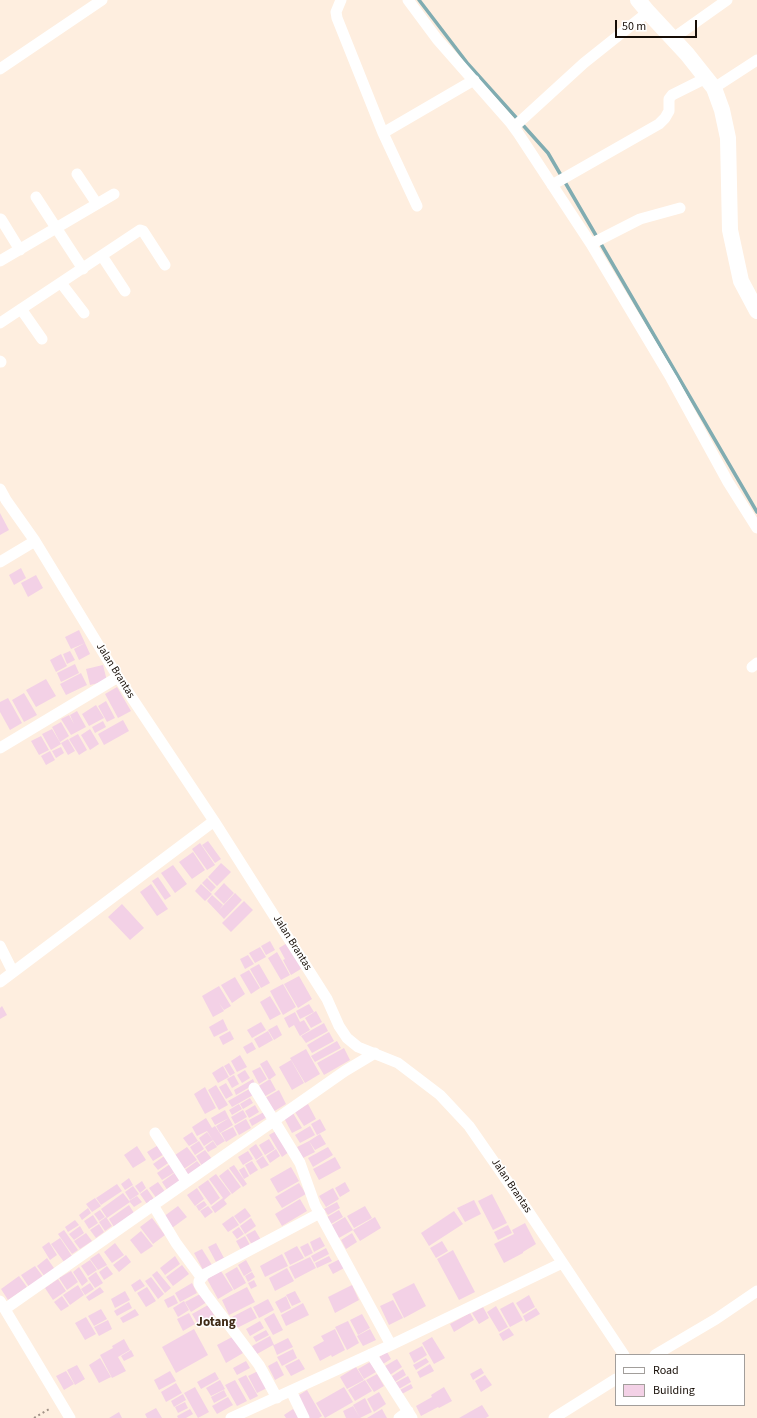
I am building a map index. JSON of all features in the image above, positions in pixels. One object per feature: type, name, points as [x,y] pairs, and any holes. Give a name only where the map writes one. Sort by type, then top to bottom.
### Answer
[{"type":"main road","points":[[642,10],[687,54],[710,83],[722,110],[728,138],[730,230],[741,281],[757,311]]},
{"type":"street","points":[[0,69],[102,0]]},
{"type":"street","points":[[342,0],[336,12],[337,18],[383,133],[417,206]]},
{"type":"street","points":[[408,0],[437,39],[474,80],[518,123],[556,183],[597,242],[728,482],[757,528]]},
{"type":"street","points":[[672,39],[727,0]]},
{"type":"street","points":[[518,123],[584,63],[628,27],[642,10]]},
{"type":"street","points":[[556,183],[659,124],[669,111],[669,98],[672,94],[710,83],[757,60]]},
{"type":"street","points":[[383,133],[474,80]]},
{"type":"street","points":[[77,174],[97,204]]},
{"type":"street","points":[[0,261],[114,194]]},
{"type":"street","points":[[36,197],[83,269]]},
{"type":"street","points":[[597,242],[640,219],[680,208]]},
{"type":"street","points":[[1,219],[20,250]]},
{"type":"street","points":[[0,323],[140,230],[142,230],[165,265]]},
{"type":"street","points":[[102,256],[125,291]]},
{"type":"street","points":[[61,283],[84,313]]},
{"type":"street","points":[[22,309],[42,339]]},
{"type":"street","name":"Jalan Brantas","points":[[0,489],[35,541],[118,677],[214,820],[327,999],[339,1026],[347,1038],[358,1047],[398,1063],[440,1095],[470,1126],[623,1354]]},
{"type":"street","points":[[0,562],[35,541]]},
{"type":"street","points":[[0,748],[118,677]]},
{"type":"street","points":[[0,982],[214,820]]},
{"type":"street","points":[[0,946],[13,972]]},
{"type":"street","points":[[70,1418],[2,1305],[152,1205],[345,1071],[375,1053]]},
{"type":"street","points":[[254,1088],[300,1163],[315,1205],[391,1345]]},
{"type":"street","points":[[155,1133],[186,1181]]},
{"type":"street","points":[[152,1205],[176,1243],[201,1277]]},
{"type":"street","points":[[277,1398],[259,1365],[204,1292],[199,1280],[201,1277],[320,1213]]},
{"type":"street","points":[[231,1418],[391,1345],[562,1262]]},
{"type":"street","points":[[657,1354],[757,1291]]},
{"type":"street","points":[[370,1354],[406,1416]]},
{"type":"street","points":[[555,1418],[615,1380]]},
{"type":"street","points":[[291,1391],[304,1418]]},
{"type":"path","points":[[34,1418],[61,1403]]},
{"type":"building","points":[[0,513],[9,530],[0,535]]},
{"type":"building","points":[[21,568],[26,578],[14,585],[9,575]]},
{"type":"building","points":[[36,575],[43,588],[28,597],[21,583]]},
{"type":"building","points":[[79,630],[85,643],[71,649],[65,637]]},
{"type":"building","points":[[85,643],[90,654],[79,660],[74,649]]},
{"type":"building","points":[[70,651],[75,660],[67,664],[63,654]]},
{"type":"building","points":[[61,654],[67,666],[56,672],[50,660]]},
{"type":"building","points":[[75,664],[79,673],[61,682],[57,673]]},
{"type":"building","points":[[103,665],[107,681],[90,685],[86,669]]},
{"type":"building","points":[[81,673],[87,685],[66,695],[60,684]]},
{"type":"building","points":[[46,679],[56,696],[36,707],[26,690]]},
{"type":"building","points":[[117,687],[131,711],[118,718],[105,694]]},
{"type":"building","points":[[24,693],[37,715],[24,722],[12,700]]},
{"type":"building","points":[[8,698],[22,723],[10,730],[0,712],[0,702]]},
{"type":"building","points":[[106,701],[115,718],[107,722],[98,706]]},
{"type":"building","points":[[96,705],[104,718],[89,726],[82,714]]},
{"type":"building","points":[[77,711],[86,727],[71,735],[61,719],[69,715],[74,724],[70,715]]},
{"type":"building","points":[[123,720],[129,731],[104,745],[98,734]]},
{"type":"building","points":[[103,721],[106,727],[95,733],[92,727]]},
{"type":"building","points":[[61,722],[69,736],[60,742],[52,727]]},
{"type":"building","points":[[52,729],[61,744],[51,750],[42,734]]},
{"type":"building","points":[[90,729],[99,744],[90,750],[81,735]]},
{"type":"building","points":[[78,734],[87,750],[79,755],[69,739]]},
{"type":"building","points":[[41,736],[49,750],[39,755],[31,741]]},
{"type":"building","points":[[68,739],[75,751],[68,755],[61,743]]},
{"type":"building","points":[[61,747],[64,753],[56,758],[52,751]]},
{"type":"building","points":[[50,751],[55,760],[46,765],[41,756]]},
{"type":"building","points":[[208,841],[221,859],[215,863],[202,845]]},
{"type":"building","points":[[200,843],[215,865],[207,870],[192,849]]},
{"type":"building","points":[[193,852],[205,870],[192,879],[179,862]]},
{"type":"building","points":[[221,863],[231,872],[217,886],[208,877]]},
{"type":"building","points":[[173,865],[187,884],[175,893],[161,873]]},
{"type":"building","points":[[158,877],[171,896],[165,900],[152,881]]},
{"type":"building","points":[[207,878],[216,887],[211,892],[202,883]]},
{"type":"building","points":[[224,883],[234,893],[224,904],[214,894]]},
{"type":"building","points":[[151,884],[168,909],[157,916],[140,892]]},
{"type":"building","points":[[201,884],[212,894],[205,901],[195,891]]},
{"type":"building","points":[[235,893],[242,900],[224,919],[207,901],[212,895],[223,905],[219,910]]},
{"type":"building","points":[[244,901],[253,910],[231,932],[222,923]]},
{"type":"building","points":[[122,904],[144,928],[130,940],[108,917]]},
{"type":"building","points":[[270,941],[275,950],[266,955],[261,946]]},
{"type":"building","points":[[289,942],[304,967],[291,975],[283,960],[285,959],[279,948]]},
{"type":"building","points":[[260,947],[266,957],[255,963],[249,953]]},
{"type":"building","points":[[277,952],[290,975],[281,980],[268,958]]},
{"type":"building","points":[[248,955],[254,964],[245,969],[240,959]]},
{"type":"building","points":[[259,964],[270,983],[261,988],[250,969]]},
{"type":"building","points":[[249,970],[260,988],[251,994],[240,975]]},
{"type":"building","points":[[299,976],[312,999],[298,1008],[284,984]]},
{"type":"building","points":[[235,977],[245,994],[232,1003],[221,985]]},
{"type":"building","points":[[283,984],[296,1007],[283,1015],[270,991]]},
{"type":"building","points":[[219,986],[231,1006],[224,1010],[219,1003],[224,1011],[213,1017],[202,996]]},
{"type":"building","points":[[270,996],[281,1014],[270,1020],[260,1002]]},
{"type":"building","points":[[309,1004],[314,1012],[300,1019],[296,1011]]},
{"type":"building","points":[[2,1006],[7,1015],[0,1019],[0,1008]]},
{"type":"building","points":[[316,1011],[322,1022],[311,1028],[305,1018]]},
{"type":"building","points":[[295,1012],[300,1022],[304,1020],[310,1030],[300,1036],[294,1025],[289,1028],[284,1018]]},
{"type":"building","points":[[223,1019],[228,1030],[214,1037],[209,1027]]},
{"type":"building","points":[[261,1022],[266,1030],[252,1038],[247,1030]]},
{"type":"building","points":[[324,1023],[328,1031],[306,1043],[301,1036]]},
{"type":"building","points":[[277,1025],[282,1035],[274,1040],[268,1030]]},
{"type":"building","points":[[230,1031],[234,1039],[223,1045],[219,1037]]},
{"type":"building","points":[[268,1031],[273,1040],[259,1048],[254,1039]]},
{"type":"building","points":[[329,1032],[334,1041],[312,1053],[307,1045]]},
{"type":"building","points":[[337,1041],[341,1048],[315,1062],[311,1056]]},
{"type":"building","points":[[252,1042],[256,1049],[247,1054],[243,1047]]},
{"type":"building","points":[[344,1048],[350,1060],[324,1075],[317,1063]]},
{"type":"building","points":[[306,1049],[320,1074],[305,1083],[290,1058]]},
{"type":"building","points":[[240,1055],[247,1067],[237,1072],[231,1061]]},
{"type":"building","points":[[267,1060],[276,1075],[269,1080],[260,1064]]},
{"type":"building","points":[[291,1060],[304,1083],[292,1090],[279,1067]]},
{"type":"building","points":[[229,1063],[235,1073],[230,1076],[224,1066]]},
{"type":"building","points":[[223,1066],[229,1077],[218,1083],[212,1073]]},
{"type":"building","points":[[260,1067],[267,1079],[259,1084],[252,1071]]},
{"type":"building","points":[[245,1070],[250,1078],[242,1083],[237,1075]]},
{"type":"building","points":[[234,1075],[239,1084],[232,1088],[227,1079]]},
{"type":"building","points":[[253,1079],[255,1084],[236,1095],[234,1090]]},
{"type":"building","points":[[270,1079],[276,1090],[262,1098],[257,1087]]},
{"type":"building","points":[[226,1083],[233,1095],[226,1099],[219,1087]]},
{"type":"building","points":[[216,1085],[228,1105],[219,1110],[208,1090]]},
{"type":"building","points":[[205,1087],[216,1108],[205,1114],[194,1094]]},
{"type":"building","points":[[251,1088],[255,1094],[232,1107],[228,1101]]},
{"type":"building","points":[[279,1090],[286,1104],[273,1112],[265,1098]]},
{"type":"building","points":[[250,1098],[253,1103],[243,1109],[240,1104]]},
{"type":"building","points":[[239,1104],[242,1109],[232,1115],[229,1110]]},
{"type":"building","points":[[308,1104],[316,1119],[304,1126],[295,1112]]},
{"type":"building","points":[[255,1105],[259,1112],[249,1118],[245,1111]]},
{"type":"building","points":[[225,1110],[229,1118],[215,1125],[211,1118]]},
{"type":"building","points":[[243,1110],[247,1117],[235,1124],[231,1117]]},
{"type":"building","points":[[264,1112],[267,1117],[252,1126],[249,1120]]},
{"type":"building","points":[[293,1113],[302,1128],[292,1133],[284,1118]]},
{"type":"building","points":[[206,1118],[212,1128],[215,1126],[225,1141],[217,1146],[207,1131],[197,1136],[192,1127]]},
{"type":"building","points":[[229,1118],[233,1125],[220,1133],[216,1126]]},
{"type":"building","points":[[246,1119],[251,1128],[239,1135],[234,1126]]},
{"type":"building","points":[[320,1119],[326,1130],[317,1135],[311,1124]]},
{"type":"building","points":[[310,1126],[315,1135],[300,1143],[295,1135]]},
{"type":"building","points":[[233,1127],[237,1135],[226,1142],[221,1133]]},
{"type":"building","points":[[276,1131],[289,1152],[282,1157],[269,1135]]},
{"type":"building","points":[[192,1132],[198,1141],[189,1146],[183,1138]]},
{"type":"building","points":[[207,1132],[213,1140],[204,1146],[199,1138]]},
{"type":"building","points":[[320,1134],[326,1144],[315,1150],[309,1141]]},
{"type":"building","points":[[269,1139],[275,1149],[265,1155],[259,1145]]},
{"type":"building","points":[[199,1141],[204,1149],[195,1155],[190,1147]]},
{"type":"building","points":[[213,1141],[217,1147],[208,1152],[205,1147]]},
{"type":"building","points":[[309,1141],[315,1152],[303,1158],[297,1147]]},
{"type":"building","points":[[160,1144],[166,1153],[153,1161],[147,1152]]},
{"type":"building","points":[[256,1144],[263,1155],[256,1160],[249,1149]]},
{"type":"building","points":[[137,1146],[146,1160],[133,1168],[124,1155]]},
{"type":"building","points":[[187,1147],[197,1160],[181,1171],[172,1157]]},
{"type":"building","points":[[328,1147],[333,1155],[313,1167],[308,1158]]},
{"type":"building","points":[[276,1149],[280,1156],[270,1163],[266,1156]]},
{"type":"building","points":[[205,1150],[212,1159],[202,1166],[196,1156]]},
{"type":"building","points":[[248,1151],[253,1159],[243,1165],[238,1157]]},
{"type":"building","points":[[167,1154],[171,1161],[158,1170],[153,1164]]},
{"type":"building","points":[[263,1156],[269,1165],[261,1169],[256,1161]]},
{"type":"building","points":[[335,1157],[341,1168],[319,1180],[313,1169]]},
{"type":"building","points":[[197,1161],[202,1167],[186,1178],[182,1172]]},
{"type":"building","points":[[252,1161],[258,1170],[250,1175],[245,1165]]},
{"type":"building","points":[[170,1164],[175,1172],[162,1180],[157,1173]]},
{"type":"building","points":[[234,1165],[247,1184],[243,1187],[229,1168]]},
{"type":"building","points":[[244,1167],[249,1176],[244,1179],[239,1170]]},
{"type":"building","points":[[291,1167],[299,1181],[278,1193],[270,1179]]},
{"type":"building","points":[[228,1169],[241,1187],[232,1194],[219,1176]]},
{"type":"building","points":[[177,1171],[183,1181],[168,1191],[162,1182]]},
{"type":"building","points":[[216,1174],[231,1194],[224,1200],[227,1204],[215,1213],[211,1207],[223,1198],[209,1179]]},
{"type":"building","points":[[129,1178],[133,1185],[125,1190],[121,1184]]},
{"type":"building","points":[[208,1180],[220,1198],[211,1205],[198,1187]]},
{"type":"building","points":[[142,1181],[146,1188],[140,1193],[135,1186]]},
{"type":"building","points":[[158,1182],[166,1193],[157,1199],[149,1188]]},
{"type":"building","points":[[345,1182],[350,1191],[340,1197],[335,1188]]},
{"type":"building","points":[[299,1183],[306,1194],[282,1208],[275,1197]]},
{"type":"building","points":[[117,1184],[122,1191],[101,1205],[96,1198]]},
{"type":"building","points":[[133,1186],[139,1194],[130,1200],[125,1192]]},
{"type":"building","points":[[197,1188],[204,1199],[195,1206],[187,1195]]},
{"type":"building","points":[[333,1188],[339,1199],[326,1207],[319,1196]]},
{"type":"building","points":[[147,1189],[154,1199],[147,1204],[140,1194]]},
{"type":"building","points":[[123,1193],[130,1202],[107,1218],[101,1209]]},
{"type":"building","points":[[492,1194],[507,1223],[493,1230],[478,1201]]},
{"type":"building","points":[[137,1196],[142,1202],[134,1207],[129,1201]]},
{"type":"building","points":[[95,1198],[101,1206],[92,1212],[86,1204]]},
{"type":"building","points":[[300,1199],[307,1211],[282,1226],[275,1214]]},
{"type":"building","points":[[474,1200],[481,1214],[465,1222],[457,1208]]},
{"type":"building","points":[[204,1201],[207,1205],[199,1211],[196,1206]]},
{"type":"building","points":[[337,1202],[340,1208],[328,1215],[324,1209]]},
{"type":"building","points":[[129,1205],[134,1213],[114,1227],[109,1219]]},
{"type":"building","points":[[178,1206],[187,1217],[172,1228],[163,1217]]},
{"type":"building","points":[[208,1206],[213,1212],[205,1218],[200,1211]]},
{"type":"building","points":[[365,1206],[372,1218],[354,1228],[347,1216]]},
{"type":"building","points":[[88,1208],[91,1213],[82,1220],[79,1215]]},
{"type":"building","points":[[245,1208],[251,1216],[240,1224],[234,1216]]},
{"type":"building","points":[[100,1210],[105,1217],[99,1221],[94,1214]]},
{"type":"building","points":[[339,1210],[343,1217],[331,1224],[327,1217]]},
{"type":"building","points":[[454,1211],[463,1224],[429,1246],[421,1233]]},
{"type":"building","points":[[93,1215],[98,1223],[89,1229],[84,1221]]},
{"type":"building","points":[[233,1216],[239,1225],[228,1232],[222,1224]]},
{"type":"building","points":[[106,1217],[112,1226],[105,1231],[99,1222]]},
{"type":"building","points":[[345,1217],[353,1230],[337,1239],[330,1226]]},
{"type":"building","points":[[375,1217],[381,1228],[360,1241],[353,1230]]},
{"type":"building","points":[[152,1218],[165,1235],[153,1244],[140,1227]]},
{"type":"building","points":[[251,1218],[256,1226],[245,1234],[240,1226]]},
{"type":"building","points":[[75,1220],[79,1225],[68,1232],[65,1227]]},
{"type":"building","points":[[525,1223],[536,1244],[504,1263],[494,1244],[514,1234],[512,1230]]},
{"type":"building","points":[[99,1224],[104,1232],[96,1238],[90,1230]]},
{"type":"building","points":[[508,1225],[512,1233],[498,1240],[494,1232]]},
{"type":"building","points":[[80,1226],[84,1233],[74,1240],[69,1234]]},
{"type":"building","points":[[239,1227],[244,1234],[237,1239],[232,1232]]},
{"type":"building","points":[[64,1230],[78,1250],[72,1254],[58,1234]]},
{"type":"building","points":[[255,1230],[261,1240],[252,1245],[246,1235]]},
{"type":"building","points":[[141,1231],[153,1246],[141,1254],[130,1240]]},
{"type":"building","points":[[86,1233],[92,1241],[80,1249],[74,1241]]},
{"type":"building","points":[[352,1233],[357,1242],[346,1249],[341,1240]]},
{"type":"building","points":[[245,1236],[250,1245],[241,1250],[236,1241]]},
{"type":"building","points":[[320,1237],[325,1246],[314,1252],[310,1242]]},
{"type":"building","points":[[60,1238],[72,1256],[64,1262],[51,1244]]},
{"type":"building","points":[[442,1241],[448,1251],[436,1258],[430,1248]]},
{"type":"building","points":[[49,1242],[57,1255],[50,1260],[42,1247]]},
{"type":"building","points":[[115,1243],[124,1255],[112,1263],[104,1252]]},
{"type":"building","points":[[216,1243],[224,1258],[216,1262],[208,1247]]},
{"type":"building","points":[[308,1243],[313,1253],[305,1257],[300,1247]]},
{"type":"building","points":[[297,1246],[304,1258],[290,1265],[284,1253]]},
{"type":"building","points":[[326,1248],[329,1254],[314,1262],[311,1256]]},
{"type":"building","points":[[202,1249],[212,1265],[203,1270],[194,1253]]},
{"type":"building","points":[[453,1250],[475,1292],[459,1300],[437,1259]]},
{"type":"building","points":[[99,1253],[107,1265],[98,1270],[90,1259]]},
{"type":"building","points":[[282,1254],[288,1266],[265,1277],[260,1266]]},
{"type":"building","points":[[126,1255],[131,1262],[119,1272],[113,1265]]},
{"type":"building","points":[[175,1256],[180,1264],[165,1275],[160,1268]]},
{"type":"building","points":[[329,1256],[332,1261],[317,1268],[315,1263]]},
{"type":"building","points":[[310,1257],[316,1268],[295,1279],[289,1267]]},
{"type":"building","points":[[47,1258],[56,1271],[45,1277],[37,1266]]},
{"type":"building","points":[[342,1258],[346,1267],[333,1274],[328,1265]]},
{"type":"building","points":[[90,1260],[97,1270],[88,1276],[81,1266]]},
{"type":"building","points":[[246,1260],[252,1271],[244,1276],[238,1265]]},
{"type":"building","points":[[182,1265],[189,1274],[173,1286],[166,1277]]},
{"type":"building","points":[[35,1266],[44,1278],[29,1287],[21,1275]]},
{"type":"building","points":[[107,1266],[113,1274],[104,1280],[99,1272]]},
{"type":"building","points":[[79,1267],[88,1281],[82,1286],[73,1272]]},
{"type":"building","points":[[237,1267],[246,1283],[234,1290],[225,1274]]},
{"type":"building","points":[[287,1268],[294,1281],[275,1291],[269,1278]]},
{"type":"building","points":[[71,1271],[78,1282],[67,1290],[59,1278]]},
{"type":"building","points":[[157,1271],[171,1288],[165,1293],[152,1275]]},
{"type":"building","points":[[221,1271],[233,1290],[218,1299],[207,1279]]},
{"type":"building","points":[[96,1272],[103,1283],[95,1288],[88,1278]]},
{"type":"building","points":[[252,1272],[255,1277],[248,1282],[245,1276]]},
{"type":"building","points":[[19,1276],[27,1287],[8,1300],[1,1289]]},
{"type":"building","points":[[151,1277],[164,1294],[158,1299],[145,1281]]},
{"type":"building","points":[[58,1279],[66,1291],[53,1300],[45,1288]]},
{"type":"building","points":[[140,1279],[145,1286],[135,1292],[131,1285]]},
{"type":"building","points":[[254,1280],[257,1286],[251,1289],[248,1283]]},
{"type":"building","points":[[90,1283],[94,1289],[85,1295],[81,1289]]},
{"type":"building","points":[[192,1283],[197,1293],[180,1302],[175,1293]]},
{"type":"building","points":[[414,1283],[426,1306],[404,1318],[392,1294]]},
{"type":"building","points":[[78,1285],[84,1295],[70,1305],[63,1295]]},
{"type":"building","points":[[352,1285],[359,1300],[335,1313],[328,1297]]},
{"type":"building","points":[[100,1287],[104,1292],[89,1301],[86,1297]]},
{"type":"building","points":[[147,1287],[156,1301],[146,1307],[137,1293]]},
{"type":"building","points":[[247,1287],[255,1302],[229,1315],[222,1300]]},
{"type":"building","points":[[125,1291],[130,1300],[115,1308],[111,1299]]},
{"type":"building","points":[[295,1291],[301,1302],[292,1306],[286,1295]]},
{"type":"building","points":[[202,1293],[207,1302],[191,1312],[185,1302]]},
{"type":"building","points":[[174,1295],[178,1303],[168,1308],[164,1300]]},
{"type":"building","points":[[529,1295],[535,1307],[523,1314],[516,1303]]},
{"type":"building","points":[[62,1296],[69,1306],[61,1311],[54,1302]]},
{"type":"building","points":[[286,1296],[291,1308],[281,1313],[275,1302]]},
{"type":"building","points":[[268,1299],[274,1310],[259,1318],[253,1307]]},
{"type":"building","points":[[393,1300],[403,1318],[389,1325],[380,1306]]},
{"type":"building","points":[[184,1301],[189,1310],[178,1317],[173,1308]]},
{"type":"building","points":[[129,1302],[132,1308],[117,1316],[114,1311]]},
{"type":"building","points":[[513,1302],[523,1320],[510,1327],[500,1309]]},
{"type":"building","points":[[303,1303],[309,1315],[286,1326],[281,1315]]},
{"type":"building","points":[[208,1305],[214,1315],[198,1324],[192,1314]]},
{"type":"building","points":[[496,1306],[508,1327],[499,1332],[487,1312]]},
{"type":"building","points":[[251,1307],[257,1318],[237,1328],[232,1317]]},
{"type":"building","points":[[483,1307],[489,1318],[479,1324],[472,1313]]},
{"type":"building","points":[[536,1308],[540,1314],[526,1322],[523,1316]]},
{"type":"building","points":[[101,1309],[107,1319],[94,1326],[88,1316]]},
{"type":"building","points":[[135,1309],[139,1315],[123,1323],[120,1318]]},
{"type":"building","points":[[189,1313],[195,1324],[183,1331],[177,1319]]},
{"type":"building","points":[[274,1313],[283,1330],[273,1335],[264,1319]]},
{"type":"building","points":[[470,1313],[474,1320],[454,1332],[450,1324]]},
{"type":"building","points":[[362,1314],[370,1328],[358,1335],[350,1320]]},
{"type":"building","points":[[86,1317],[96,1334],[85,1340],[75,1323]]},
{"type":"building","points":[[108,1320],[112,1329],[99,1336],[94,1327]]},
{"type":"building","points":[[260,1321],[264,1328],[250,1336],[246,1329]]},
{"type":"building","points":[[348,1321],[359,1343],[347,1350],[335,1327]]},
{"type":"building","points":[[509,1328],[514,1335],[503,1341],[499,1334]]},
{"type":"building","points":[[194,1329],[208,1355],[176,1373],[162,1347]]},
{"type":"building","points":[[335,1329],[345,1350],[320,1361],[313,1347],[324,1341],[321,1336]]},
{"type":"building","points":[[370,1329],[376,1340],[363,1346],[357,1336]]},
{"type":"building","points":[[266,1330],[269,1335],[256,1342],[253,1337]]},
{"type":"building","points":[[234,1336],[243,1353],[226,1363],[217,1345]]},
{"type":"building","points":[[270,1336],[274,1345],[288,1338],[293,1347],[277,1355],[273,1345],[257,1354],[252,1346]]},
{"type":"building","points":[[432,1337],[445,1358],[434,1364],[422,1343]]},
{"type":"building","points":[[124,1339],[130,1350],[118,1357],[126,1371],[112,1378],[100,1355],[113,1348],[112,1346]]},
{"type":"building","points":[[422,1346],[427,1355],[414,1363],[409,1353]]},
{"type":"building","points":[[293,1349],[297,1358],[282,1366],[277,1357]]},
{"type":"building","points":[[131,1350],[134,1356],[124,1361],[121,1356]]},
{"type":"building","points":[[387,1352],[391,1359],[380,1366],[376,1359]]},
{"type":"building","points":[[100,1358],[111,1377],[99,1383],[89,1365]]},
{"type":"building","points":[[426,1358],[429,1362],[416,1370],[413,1365]]},
{"type":"building","points":[[299,1359],[305,1369],[291,1376],[285,1366]]},
{"type":"building","points":[[397,1359],[402,1367],[390,1375],[385,1366]]},
{"type":"building","points":[[246,1361],[250,1368],[237,1375],[233,1368]]},
{"type":"building","points":[[277,1361],[284,1375],[275,1380],[268,1366]]},
{"type":"building","points":[[370,1362],[376,1372],[364,1379],[358,1369]]},
{"type":"building","points":[[430,1364],[434,1371],[420,1378],[417,1372]]},
{"type":"building","points":[[77,1365],[85,1379],[75,1385],[67,1370]]},
{"type":"building","points":[[356,1367],[364,1380],[347,1389],[340,1377]]},
{"type":"building","points":[[481,1368],[484,1373],[473,1380],[470,1374]]},
{"type":"building","points":[[403,1369],[406,1375],[395,1382],[392,1376]]},
{"type":"building","points":[[66,1371],[74,1384],[64,1390],[56,1376]]},
{"type":"building","points":[[170,1371],[176,1381],[159,1390],[154,1380]]},
{"type":"building","points":[[258,1371],[267,1388],[257,1393],[248,1376]]},
{"type":"building","points":[[215,1372],[219,1379],[201,1389],[197,1382]]},
{"type":"building","points":[[377,1374],[384,1386],[374,1392],[366,1380]]},
{"type":"building","points":[[246,1375],[258,1396],[250,1400],[238,1379]]},
{"type":"building","points":[[485,1375],[492,1385],[481,1392],[475,1381]]},
{"type":"building","points":[[408,1376],[411,1382],[399,1389],[395,1383]]},
{"type":"building","points":[[220,1380],[225,1389],[211,1396],[206,1388]]},
{"type":"building","points":[[235,1380],[247,1401],[237,1406],[225,1385]]},
{"type":"building","points":[[365,1380],[372,1391],[355,1401],[348,1390]]},
{"type":"building","points":[[176,1383],[182,1393],[166,1402],[161,1392]]},
{"type":"building","points":[[411,1384],[413,1388],[400,1395],[398,1391]]},
{"type":"building","points":[[195,1387],[209,1412],[198,1418],[184,1393]]},
{"type":"building","points":[[344,1387],[353,1402],[325,1418],[316,1403]]},
{"type":"building","points":[[444,1387],[452,1401],[421,1416],[416,1406],[432,1397],[431,1395]]},
{"type":"building","points":[[224,1390],[227,1396],[214,1403],[211,1397]]},
{"type":"building","points":[[307,1390],[322,1416],[319,1418],[308,1418],[296,1397]]},
{"type":"building","points":[[379,1392],[386,1404],[374,1412],[367,1399]]},
{"type":"building","points":[[183,1394],[186,1400],[174,1407],[171,1401]]},
{"type":"building","points":[[228,1397],[233,1405],[217,1414],[212,1406]]},
{"type":"building","points":[[365,1398],[372,1412],[360,1418],[353,1405]]},
{"type":"building","points":[[185,1402],[188,1408],[178,1413],[175,1407]]},
{"type":"building","points":[[482,1405],[489,1416],[486,1418],[459,1418]]},
{"type":"building","points":[[353,1406],[360,1418],[346,1418],[343,1411]]},
{"type":"building","points":[[156,1408],[162,1418],[147,1418],[145,1414]]},
{"type":"building","points":[[190,1409],[193,1414],[186,1418],[178,1418],[177,1416]]},
{"type":"building","points":[[293,1409],[299,1418],[286,1418],[284,1415]]},
{"type":"building","points":[[382,1409],[387,1418],[367,1418]]},
{"type":"building","points":[[119,1412],[122,1418],[109,1418]]},
{"type":"waterway","points":[[419,0],[468,64],[548,153],[757,512]]},
{"type":"district","name":"Jotang","points":[[216,1323]]}]
